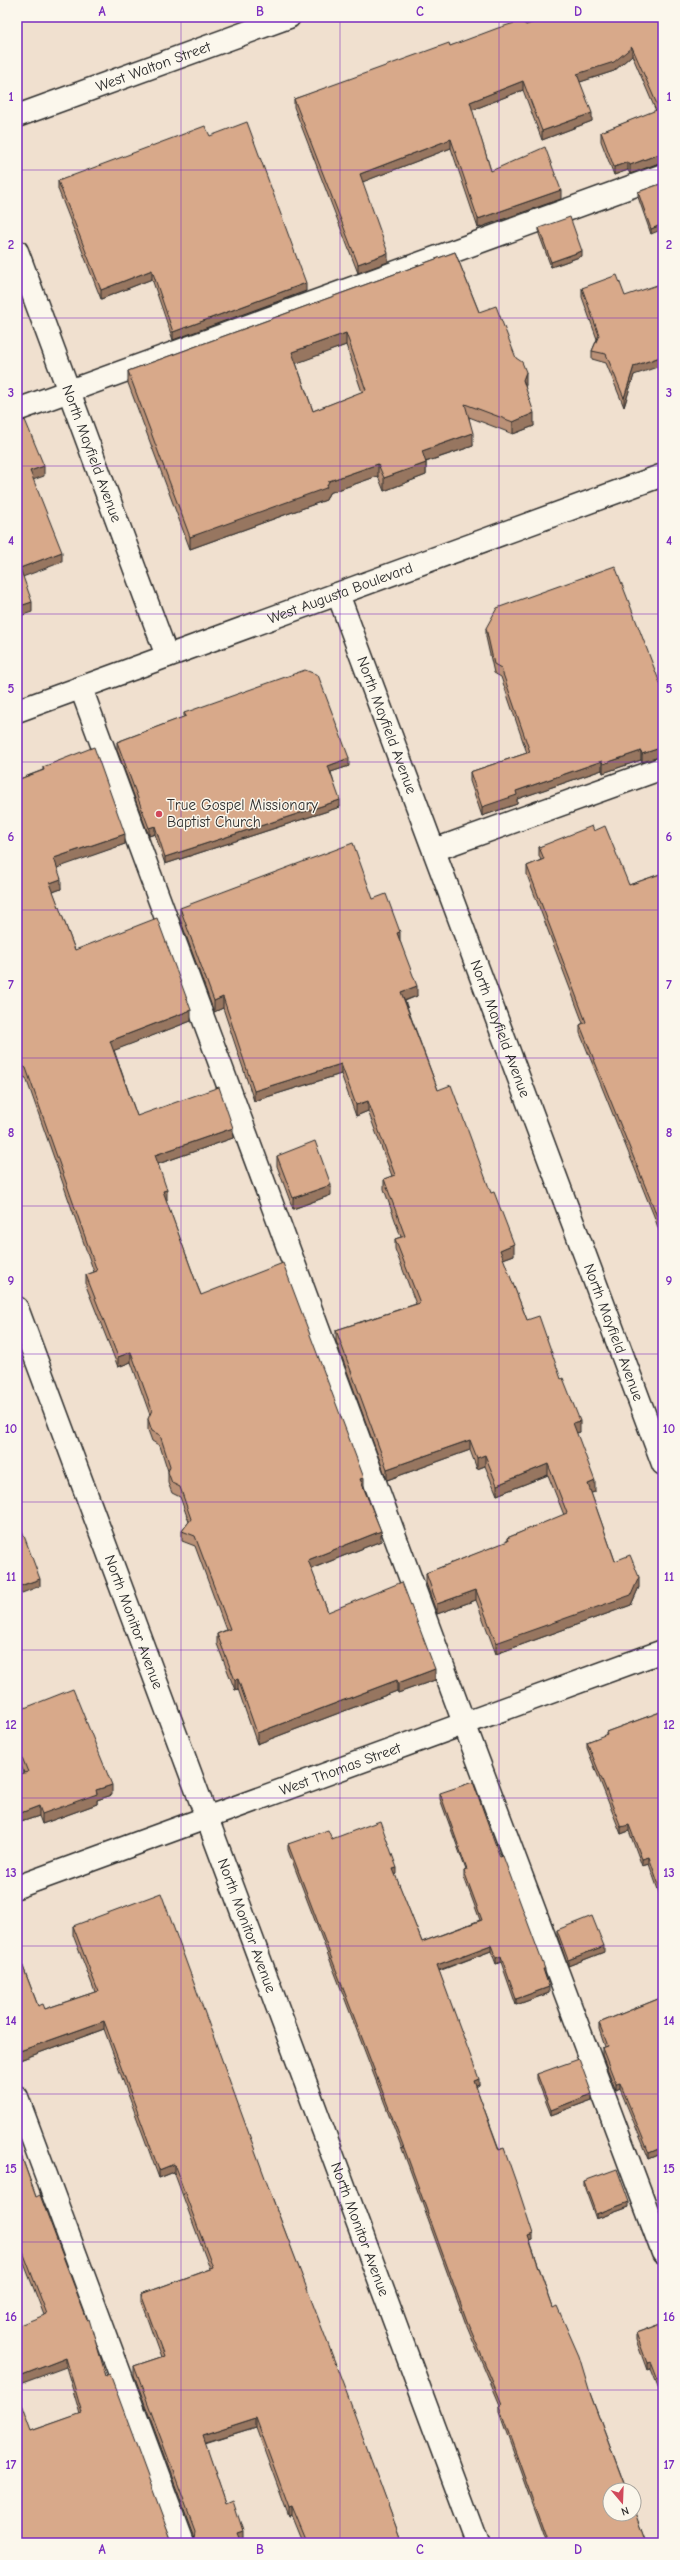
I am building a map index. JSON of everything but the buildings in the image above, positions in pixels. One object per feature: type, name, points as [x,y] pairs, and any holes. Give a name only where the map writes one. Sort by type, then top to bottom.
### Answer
[{"type":"street","name":"West Walton Street","points":[[17,116],[289,17]]},
{"type":"street","points":[[17,410],[663,175]]},
{"type":"street","name":"North Mayfield Avenue","points":[[17,251],[167,656]]},
{"type":"street","name":"West Augusta Boulevard","points":[[17,711],[663,475]]},
{"type":"street","name":"North Mayfield Avenue","points":[[338,594],[663,1464]]},
{"type":"street","points":[[81,688],[464,1723],[663,2253]]},
{"type":"street","points":[[434,850],[663,768]]},
{"type":"street","name":"North Monitor Avenue","points":[[17,1308],[477,2543]]},
{"type":"street","name":"West Thomas Street","points":[[17,1887],[663,1651]]},
{"type":"street","points":[[17,2097],[183,2543]]},
{"type":"place","name":"True Gospel Missionary Baptist Church","points":[[159,814]]}]
